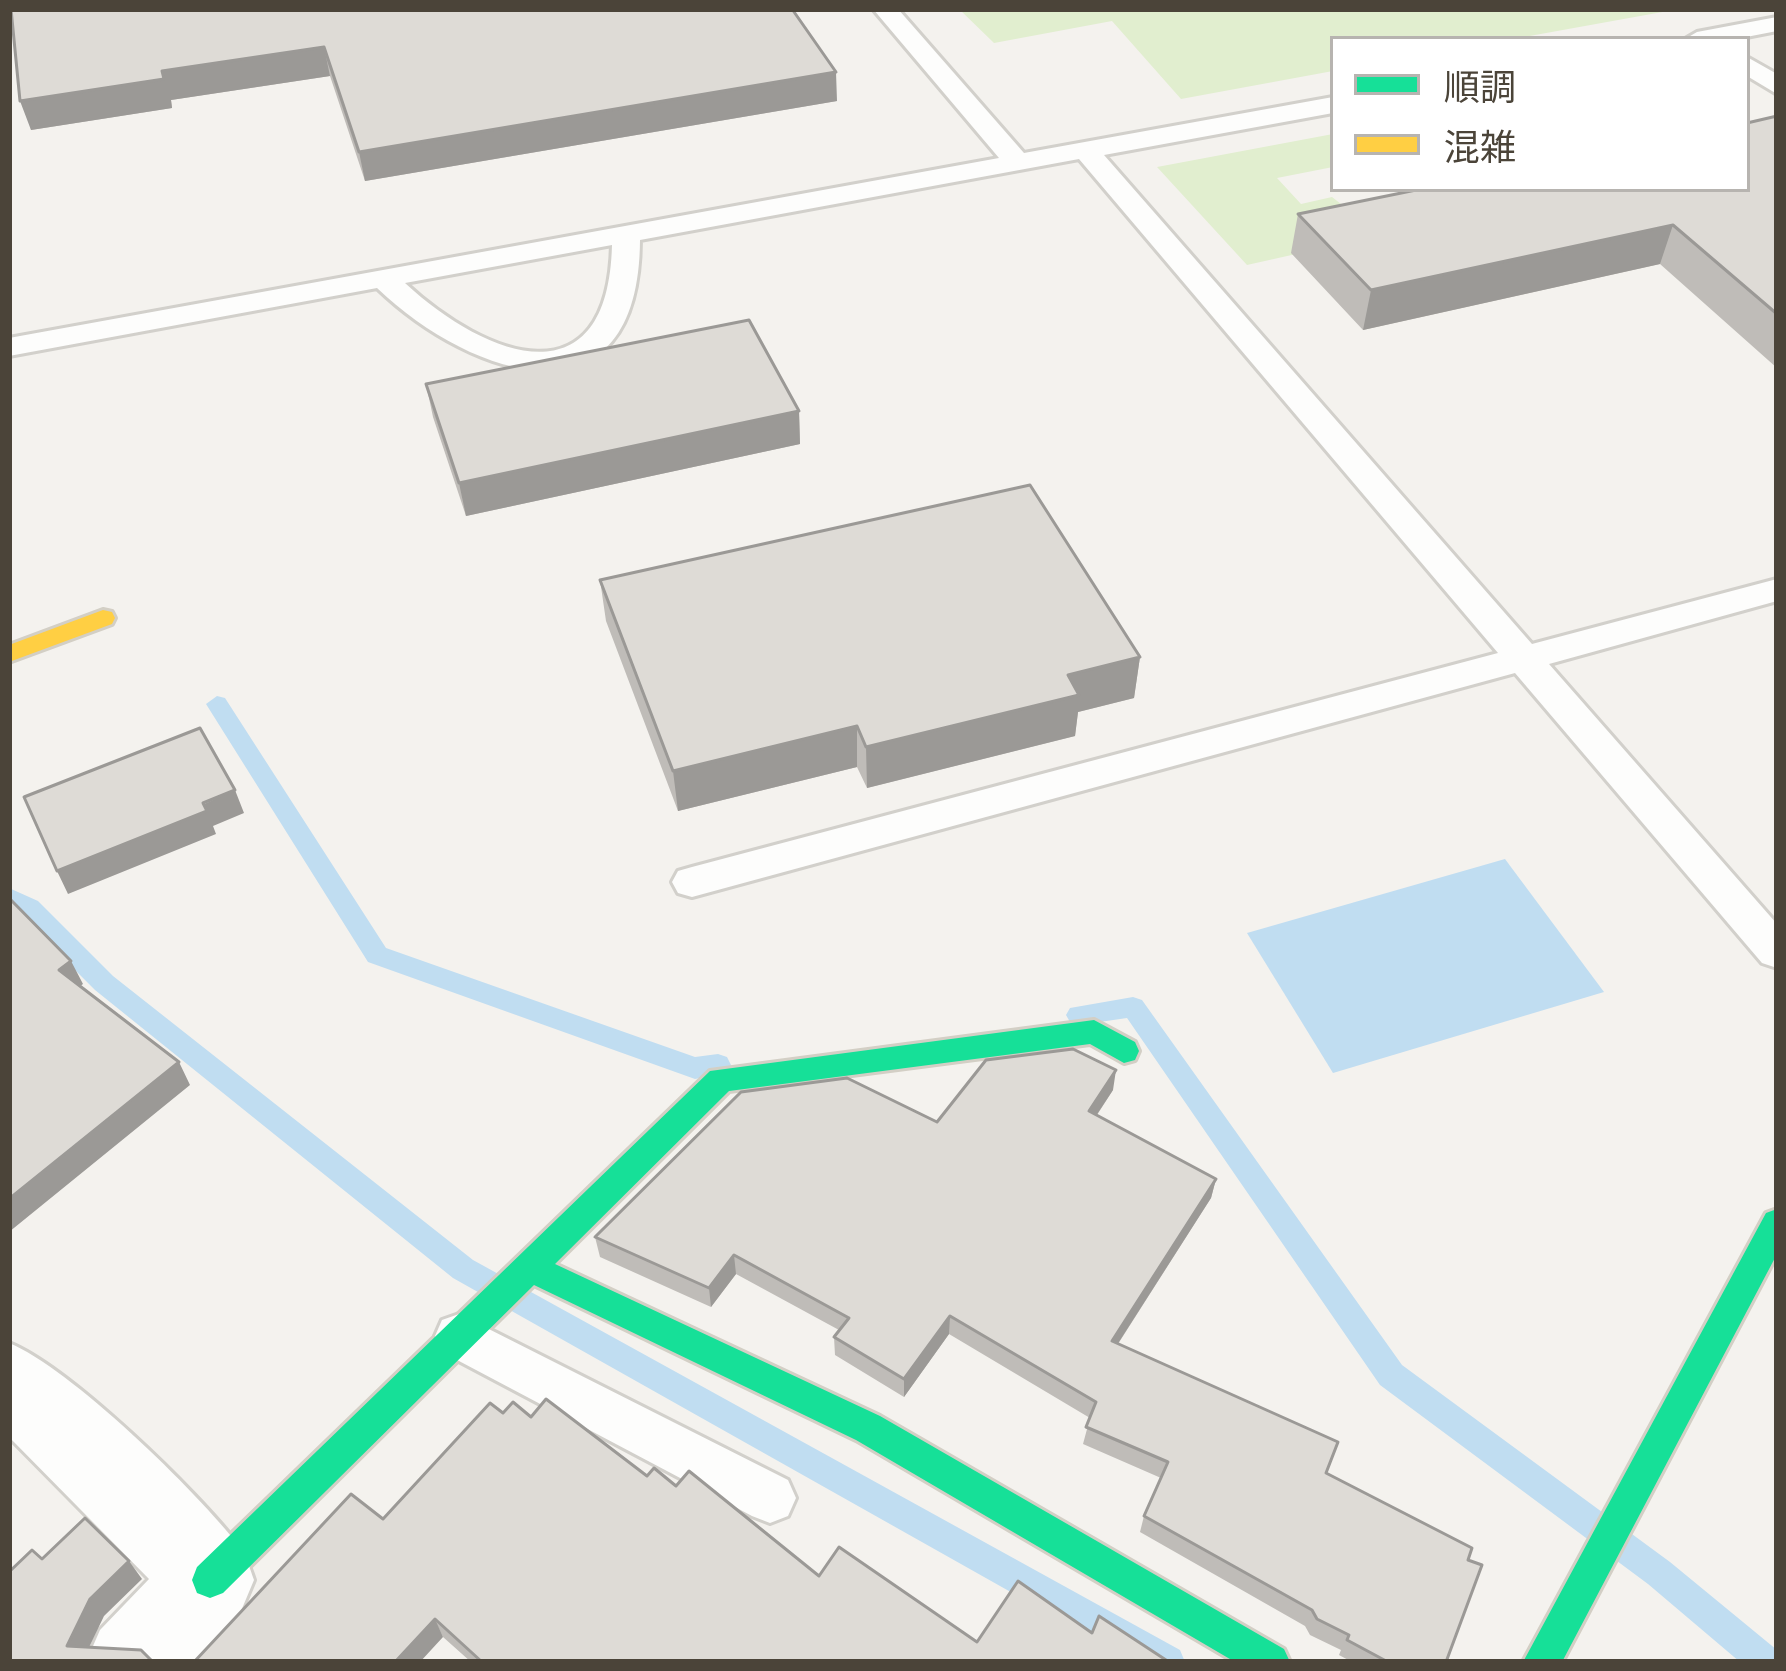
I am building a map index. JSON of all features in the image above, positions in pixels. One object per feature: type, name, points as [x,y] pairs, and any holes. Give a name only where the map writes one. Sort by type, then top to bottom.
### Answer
[{"type":"street","points":[[9,654],[103,618]]},
{"type":"street","points":[[132,1662],[721,1080],[1094,1032],[1124,1051]]},
{"type":"street","points":[[1542,1662],[1777,1223]]},
{"type":"street","points":[[529,1267],[868,1428],[1271,1662]]},
{"type":"street","points":[[9,1382],[128,1492],[210,1580]]},
{"type":"lane","points":[[885,9],[1018,163]]},
{"type":"lane","points":[[1718,36],[1777,25]]},
{"type":"lane","points":[[1750,66],[1777,86]]},
{"type":"lane","points":[[9,347],[1330,106]]},
{"type":"lane","points":[[1084,150],[1777,952]]},
{"type":"lane","points":[[382,277],[420,316],[459,342],[490,357],[536,366],[567,360],[595,340],[621,297],[626,233]]},
{"type":"lane","points":[[692,882],[1777,590]]},
{"type":"lane","points":[[459,1336],[770,1498]]},
{"type":"green space","points":[[959,9],[1679,9],[1530,36],[1330,36],[1330,72],[1181,99],[1112,21],[994,43]]},
{"type":"green space","points":[[1330,135],[1330,168],[1277,178],[1301,204],[1332,197],[1381,235],[1247,265],[1157,167]]},
{"type":"water","points":[[1505,859],[1604,992],[1333,1073],[1247,933]]},
{"type":"building","points":[[11,9],[792,9],[836,72],[359,152],[324,47],[162,71],[164,79],[20,101]]},
{"type":"building","points":[[1777,116],[1777,314],[1673,225],[1371,290],[1298,214],[1406,192],[1750,192],[1750,122]]},
{"type":"building","points":[[749,320],[799,411],[459,483],[426,384]]},
{"type":"building","points":[[1030,485],[1140,657],[1068,675],[1079,695],[866,747],[857,726],[673,771],[600,580]]},
{"type":"building","points":[[200,728],[235,790],[203,803],[207,811],[57,871],[24,797]]},
{"type":"building","points":[[9,898],[71,961],[59,970],[179,1062],[9,1199]]},
{"type":"building","points":[[1073,1049],[1116,1070],[1089,1111],[1216,1179],[1112,1341],[1338,1442],[1326,1473],[1472,1548],[1468,1560],[1482,1565],[1446,1662],[1388,1662],[1347,1640],[1349,1635],[1317,1619],[1312,1610],[1144,1516],[1168,1462],[1086,1427],[1096,1402],[950,1316],[904,1379],[834,1337],[849,1318],[734,1255],[709,1288],[595,1237],[741,1092],[847,1078],[937,1122],[986,1060]]},
{"type":"building","points":[[546,1399],[647,1476],[654,1468],[676,1486],[689,1471],[819,1576],[839,1547],[977,1642],[1018,1581],[1092,1633],[1099,1616],[1169,1662],[482,1662],[435,1619],[395,1662],[194,1662],[351,1494],[383,1519],[490,1403],[503,1413],[513,1402],[531,1417]]},
{"type":"building","points":[[85,1518],[129,1561],[90,1599],[67,1646],[141,1650],[153,1662],[9,1662],[9,1572],[32,1550],[42,1559]]},
{"type":"waterway","points":[[217,704],[377,955],[695,1068],[718,1065]]},
{"type":"waterway","points":[[9,897],[29,908],[104,983],[463,1269],[1168,1662]]},
{"type":"waterway","points":[[1079,1015],[1133,1007],[1391,1375],[1659,1573],[1766,1662]]},
{"type":"traffic: fast","points":[[210,1580],[721,1080],[1094,1032],[1124,1051]]},
{"type":"traffic: fast","points":[[1542,1662],[1777,1223]]},
{"type":"traffic: fast","points":[[529,1267],[868,1428],[1271,1662]]},
{"type":"traffic: slow","points":[[9,654],[103,618]]}]
